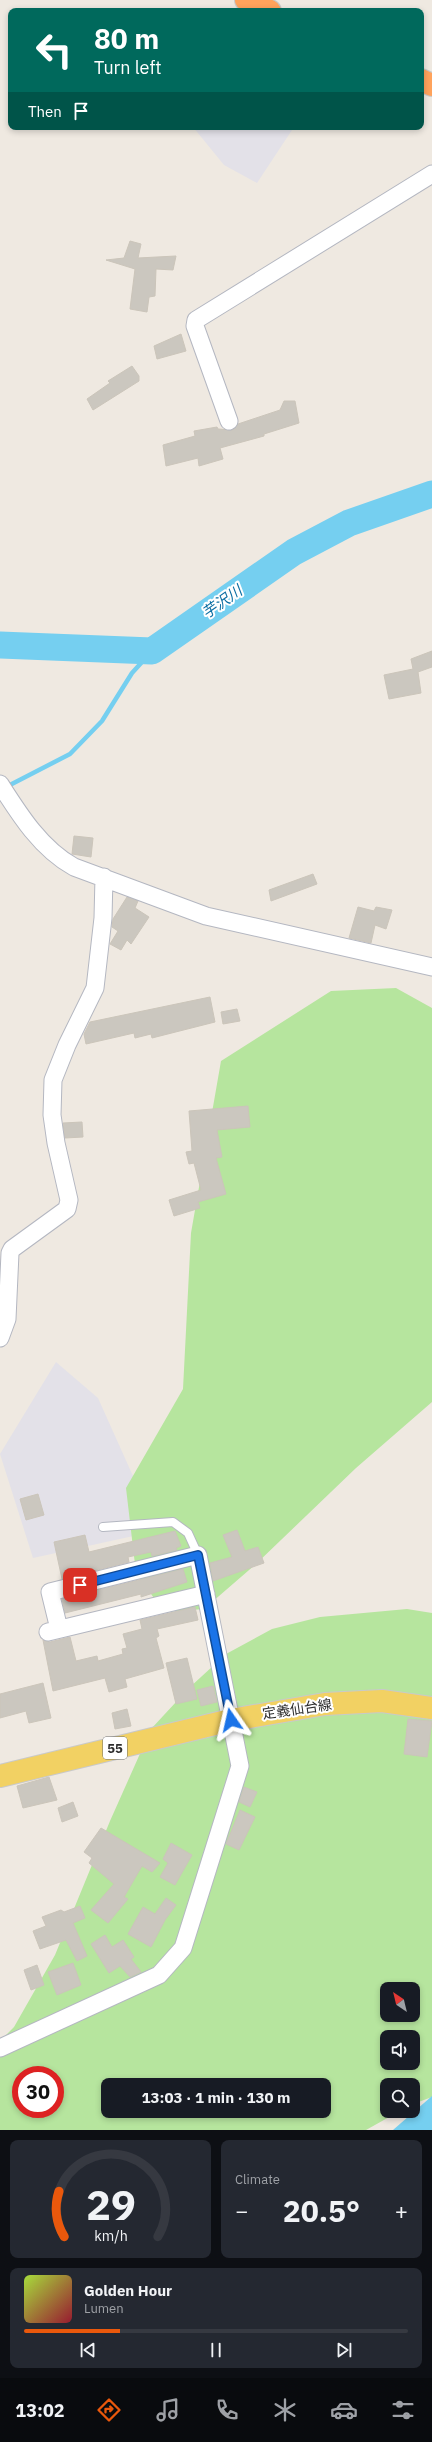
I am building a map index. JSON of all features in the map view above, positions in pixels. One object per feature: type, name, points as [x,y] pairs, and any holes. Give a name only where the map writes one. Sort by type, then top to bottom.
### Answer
[{"type":"highway","points":[[246,0],[263,8]]},
{"type":"main road","name":"定義仙台線","points":[[0,1776],[231,1720],[325,1704],[382,1701],[432,1708]]},
{"type":"street","points":[[229,421],[195,326],[196,320],[432,174]]},
{"type":"street","points":[[0,784],[12,804],[42,841],[63,861],[206,916],[432,967]]},
{"type":"street","points":[[0,1338],[7,1319],[10,1253],[12,1248],[67,1209],[69,1200],[56,1143],[52,1115],[53,1080],[67,1045],[95,988],[103,918],[104,877]]},
{"type":"street","points":[[0,2048],[159,1975],[182,1948],[240,1766],[206,1594],[198,1555],[50,1592],[53,1630],[206,1594]]},
{"type":"lane","points":[[103,1527],[173,1522],[188,1533],[198,1555]]},
{"type":"shaded area","points":[[195,130],[292,130],[257,183],[224,165]]},
{"type":"shaded area","points":[[56,1362],[98,1398],[150,1514],[179,1526],[33,1558],[0,1454]]},
{"type":"green space","points":[[396,988],[432,1008],[432,1402],[356,1468],[256,1564],[204,1609],[164,1612],[136,1573],[126,1488],[183,1389],[191,1233],[221,1061],[331,991]]},
{"type":"green space","points":[[407,1609],[432,1613],[432,2097],[420,2101],[420,2078],[380,2078],[380,2118],[387,2118],[366,2130],[0,2130],[0,2041],[14,2027],[55,1955],[110,1821],[151,1729],[189,1688],[226,1654],[272,1629],[320,1617]]},
{"type":"water","points":[[432,2096],[432,2130],[393,2130],[407,2118],[420,2118],[420,2106]]},
{"type":"building","points":[[130,241],[141,244],[138,258],[176,256],[173,270],[156,269],[155,296],[149,297],[147,312],[130,309],[135,269],[106,260],[124,258]]},
{"type":"building","points":[[181,334],[186,351],[157,359],[154,346]]},
{"type":"building","points":[[132,366],[139,376],[139,381],[93,410],[87,399],[110,383],[108,381]]},
{"type":"building","points":[[284,401],[295,401],[299,423],[264,434],[264,436],[220,448],[223,459],[199,466],[198,458],[166,466],[163,445],[195,436],[194,431],[217,427],[218,429],[233,430],[238,424],[280,410]]},
{"type":"building","points":[[432,651],[432,667],[418,672],[421,693],[389,699],[384,675],[413,669],[411,659]]},
{"type":"building","points":[[74,836],[93,838],[91,857],[72,854]]},
{"type":"building","points":[[313,874],[317,884],[271,901],[269,890]]},
{"type":"building","points":[[127,897],[138,901],[135,908],[149,917],[131,944],[127,940],[121,950],[110,944],[118,931],[112,927],[113,919]]},
{"type":"building","points":[[358,907],[374,911],[376,907],[392,910],[386,929],[375,925],[371,943],[349,938]]},
{"type":"building","points":[[210,997],[215,1022],[152,1038],[151,1034],[135,1038],[134,1033],[86,1044],[84,1034],[90,1022]]},
{"type":"building","points":[[237,1009],[240,1021],[223,1024],[221,1012]]},
{"type":"building","points":[[248,1106],[250,1127],[217,1130],[222,1157],[216,1158],[226,1194],[198,1202],[200,1208],[174,1216],[169,1200],[201,1190],[194,1163],[189,1164],[186,1152],[192,1151],[189,1111]]},
{"type":"building","points":[[82,1122],[83,1137],[65,1138],[63,1123]]},
{"type":"building","points":[[38,1494],[44,1515],[26,1520],[20,1499]]},
{"type":"building","points":[[237,1530],[245,1551],[258,1547],[264,1563],[213,1581],[210,1563],[232,1557],[223,1535]]},
{"type":"building","points":[[175,1531],[181,1546],[176,1548],[177,1550],[152,1556],[151,1552],[128,1557],[129,1562],[62,1579],[54,1542],[85,1535],[89,1552]]},
{"type":"building","points":[[183,1569],[187,1582],[141,1597],[141,1594],[65,1613],[62,1599]]},
{"type":"building","points":[[195,1607],[198,1620],[157,1629],[159,1636],[156,1638],[164,1668],[125,1679],[127,1687],[109,1692],[105,1678],[53,1691],[43,1640],[50,1642],[70,1637],[76,1661],[97,1656],[98,1661],[123,1654],[122,1649],[127,1648],[123,1634],[142,1629],[140,1620]]},
{"type":"building","points":[[187,1658],[197,1699],[176,1704],[166,1663]]},
{"type":"building","points":[[43,1683],[51,1718],[29,1723],[26,1711],[0,1718],[0,1694]]},
{"type":"building","points":[[213,1686],[217,1702],[201,1706],[197,1690]]},
{"type":"building","points":[[127,1709],[131,1726],[115,1729],[112,1713]]},
{"type":"building","points":[[408,1719],[432,1721],[427,1757],[404,1754]]},
{"type":"building","points":[[49,1777],[57,1800],[23,1808],[17,1786]]},
{"type":"building","points":[[244,1787],[257,1792],[250,1807],[239,1802]]},
{"type":"building","points":[[73,1802],[78,1816],[62,1822],[58,1808]]},
{"type":"building","points":[[240,1810],[255,1817],[239,1850],[226,1844]]},
{"type":"building","points":[[101,1828],[160,1863],[152,1872],[142,1866],[124,1897],[128,1899],[108,1923],[91,1910],[114,1884],[89,1863],[92,1858],[84,1852]]},
{"type":"building","points":[[171,1843],[192,1855],[175,1885],[160,1877],[168,1863],[163,1859]]},
{"type":"building","points":[[166,1898],[176,1905],[165,1920],[151,1947],[128,1934],[143,1907],[155,1914]]},
{"type":"building","points":[[80,1906],[85,1918],[73,1923],[87,1956],[77,1961],[66,1940],[40,1949],[33,1931],[46,1926],[42,1917],[61,1910],[64,1912]]},
{"type":"building","points":[[105,1935],[112,1947],[123,1940],[134,1957],[131,1959],[141,1972],[130,1977],[120,1966],[109,1973],[91,1944]]},
{"type":"building","points":[[73,1963],[81,1985],[57,1995],[48,1972]]},
{"type":"building","points":[[37,1965],[44,1985],[31,1990],[24,1970]]},
{"type":"waterway","name":"芋沢川","points":[[0,645],[152,651],[294,552],[349,523],[432,494]]},
{"type":"waterway","points":[[6,787],[70,754],[102,721],[132,673],[152,651]]},
{"type":"route","points":[[80,1585],[198,1555],[231,1720]]}]
